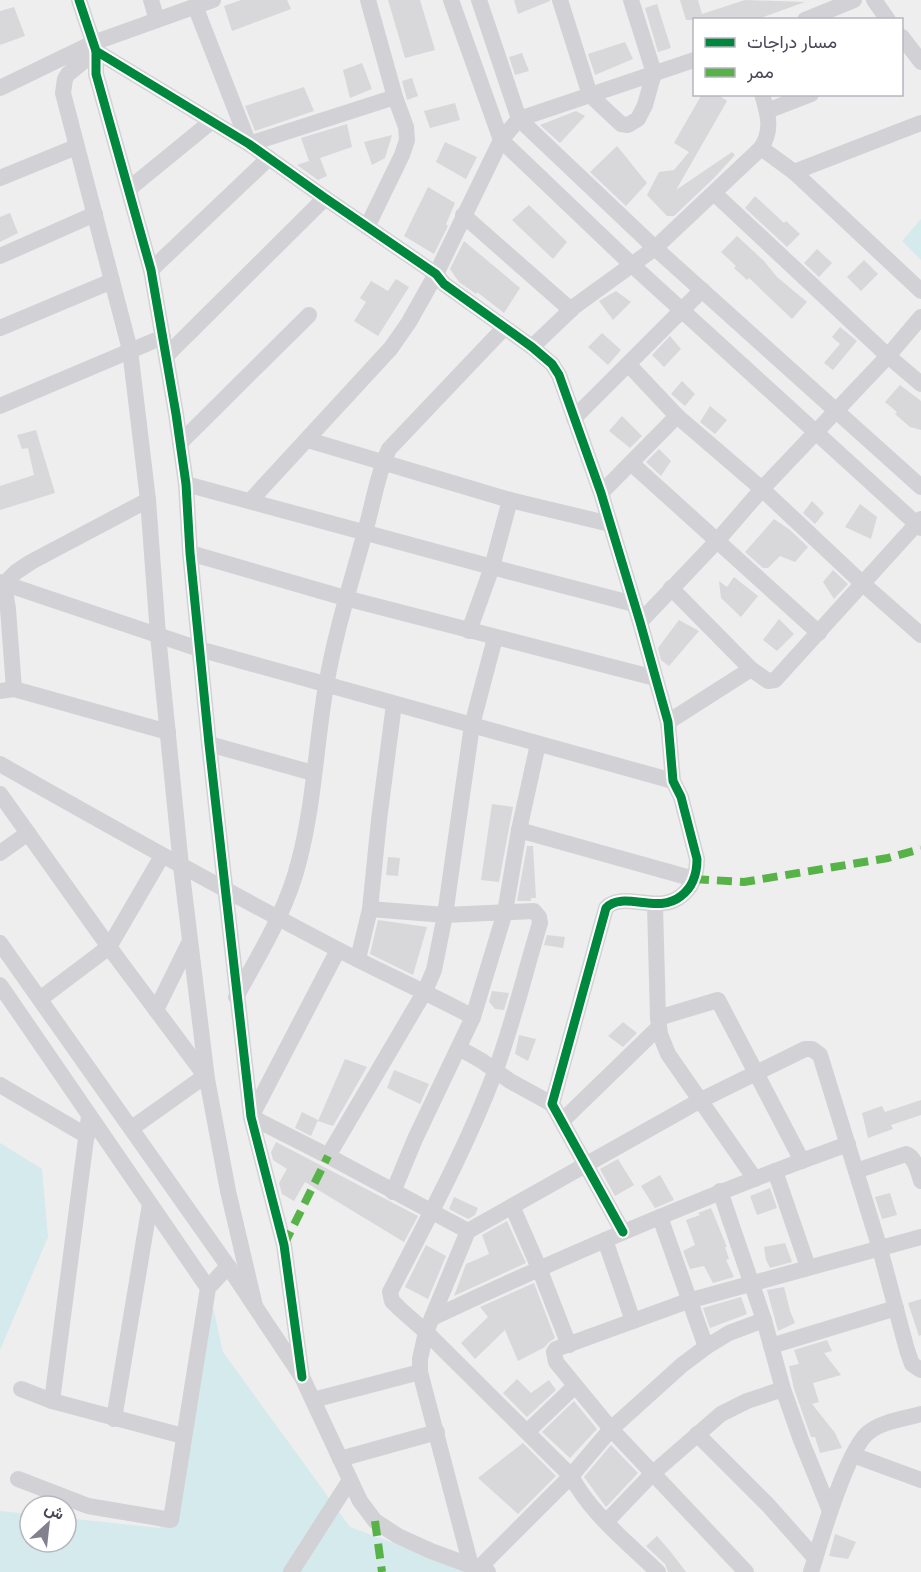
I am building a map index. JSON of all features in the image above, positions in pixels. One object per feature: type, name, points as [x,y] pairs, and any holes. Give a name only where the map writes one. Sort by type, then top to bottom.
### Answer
[{"type":"street","points":[[79,0],[95,47],[96,74],[130,188],[151,270],[163,337],[186,484],[199,649],[251,1117],[284,1245],[302,1377]]},
{"type":"street","points":[[151,0],[157,20]]},
{"type":"street","points":[[0,88],[157,20],[213,0]]},
{"type":"street","points":[[367,227],[407,140],[406,127],[395,97],[368,0]]},
{"type":"street","points":[[451,0],[501,140],[681,310],[919,524],[862,583],[775,680],[768,681],[751,669],[671,588]]},
{"type":"street","points":[[479,0],[519,119],[656,248],[921,487]]},
{"type":"street","points":[[560,0],[590,95],[621,124],[628,125],[638,119],[645,105],[654,73],[637,2]]},
{"type":"street","points":[[810,18],[854,0]]},
{"type":"street","points":[[874,0],[887,18]]},
{"type":"street","points":[[195,6],[249,144]]},
{"type":"street","points":[[903,39],[913,60]]},
{"type":"street","points":[[95,47],[249,144],[436,274],[444,284],[532,347],[552,364],[559,375],[601,493],[656,678],[668,722],[673,781],[681,797],[697,859],[697,869],[687,892],[670,903],[656,905],[619,901],[611,903],[606,908],[552,1104]]},
{"type":"street","points":[[95,47],[68,74],[63,87],[76,147],[130,350],[148,500],[158,635],[181,866],[206,1077],[228,1191],[255,1306]]},
{"type":"street","points":[[250,501],[391,348],[409,322],[436,274],[501,140],[519,119],[693,60]]},
{"type":"street","points":[[532,347],[571,310],[631,264],[656,248],[761,148],[769,131],[765,103],[801,96]]},
{"type":"street","points":[[249,144],[395,97]]},
{"type":"street","points":[[130,188],[212,121]]},
{"type":"street","points":[[794,172],[921,123]]},
{"type":"street","points":[[0,178],[76,147]]},
{"type":"street","points":[[761,148],[794,172],[921,291]]},
{"type":"street","points":[[151,270],[269,158]]},
{"type":"street","points":[[714,193],[888,356],[921,384]]},
{"type":"street","points":[[166,356],[325,198]]},
{"type":"street","points":[[0,256],[95,214]]},
{"type":"street","points":[[463,215],[571,310]]},
{"type":"street","points":[[0,328],[112,281]]},
{"type":"street","points":[[574,418],[702,290]]},
{"type":"street","points":[[180,443],[309,315]]},
{"type":"street","points":[[640,622],[888,356],[921,317]]},
{"type":"street","points":[[236,997],[278,918],[299,861],[307,829],[326,685],[345,598],[365,533],[382,463],[389,449],[504,328]]},
{"type":"street","points":[[0,406],[163,337]]},
{"type":"street","points":[[628,365],[677,416],[762,489],[921,635]]},
{"type":"street","points":[[601,493],[677,416]]},
{"type":"street","points":[[308,440],[510,500],[610,524]]},
{"type":"street","points":[[631,463],[819,633]]},
{"type":"street","points":[[186,484],[634,604]]},
{"type":"street","points":[[2,583],[31,562],[148,500]]},
{"type":"street","points":[[470,631],[492,567],[510,500]]},
{"type":"street","points":[[190,553],[345,598],[656,678]]},
{"type":"street","points":[[2,583],[7,690],[168,732]]},
{"type":"street","points":[[2,583],[199,649],[673,781]]},
{"type":"street","points":[[328,1156],[425,991],[434,970],[445,915],[472,725],[495,638]]},
{"type":"street","points":[[668,722],[751,669]]},
{"type":"street","points":[[358,959],[369,909],[394,704]]},
{"type":"street","points":[[209,744],[313,773]]},
{"type":"street","points":[[393,1192],[415,1139],[473,1017],[505,912],[519,830],[538,744]]},
{"type":"street","points":[[0,764],[225,890],[338,950],[425,991],[473,1017]]},
{"type":"street","points":[[0,794],[109,947],[206,1077]]},
{"type":"street","points":[[519,830],[694,879]]},
{"type":"street","points":[[0,853],[28,833]]},
{"type":"street","points":[[40,999],[109,947],[162,856]]},
{"type":"street","points":[[656,905],[659,1022],[668,1054],[755,1179]]},
{"type":"street","points":[[369,909],[445,915],[534,911],[539,917],[540,923],[496,1070],[473,1126],[433,1211],[390,1292],[392,1301],[429,1325],[527,1432],[571,1476],[578,1490],[606,1522],[658,1572]]},
{"type":"street","points":[[156,1010],[190,941]]},
{"type":"street","points":[[0,943],[132,1128],[302,1377],[360,1501],[375,1521],[398,1536],[479,1569]]},
{"type":"street","points":[[251,1117],[338,950]]},
{"type":"street","points":[[0,985],[208,1288]]},
{"type":"street","points":[[562,1121],[659,1022],[718,1000],[758,1072],[802,1161]]},
{"type":"street","points":[[459,1048],[496,1070],[510,1082],[552,1104],[623,1232]]},
{"type":"street","points":[[479,1569],[420,1372],[420,1359],[429,1325],[468,1231],[699,1101],[806,1049],[812,1049],[820,1056],[880,1249],[912,1364],[921,1371]]},
{"type":"street","points":[[132,1128],[206,1077]]},
{"type":"street","points":[[0,1085],[87,1136]]},
{"type":"street","points":[[52,1401],[89,1116]]},
{"type":"street","points":[[251,1117],[468,1231]]},
{"type":"street","points":[[429,1325],[539,1268],[720,1191],[848,1144]]},
{"type":"street","points":[[856,1171],[906,1154],[910,1155],[914,1162],[921,1181]]},
{"type":"street","points":[[775,1172],[808,1267]]},
{"type":"street","points":[[720,1191],[764,1320],[783,1389],[830,1511]]},
{"type":"street","points":[[114,1419],[150,1204]]},
{"type":"street","points":[[512,1206],[539,1268],[568,1345]]},
{"type":"street","points":[[660,1217],[706,1347]]},
{"type":"street","points":[[746,1572],[611,1429],[555,1358],[556,1349],[688,1301],[921,1237]]},
{"type":"street","points":[[605,1240],[633,1322]]},
{"type":"street","points":[[18,1479],[88,1506],[171,1520],[208,1288],[228,1266]]},
{"type":"street","points":[[771,1346],[896,1308]]},
{"type":"street","points":[[479,1569],[571,1476],[611,1429],[682,1365],[729,1333],[764,1320]]},
{"type":"street","points":[[313,1400],[420,1372]]},
{"type":"street","points":[[527,1432],[575,1386]]},
{"type":"street","points":[[21,1389],[52,1401],[114,1419],[183,1436]]},
{"type":"street","points":[[606,1522],[652,1474],[721,1414],[747,1401],[783,1389]]},
{"type":"street","points":[[813,1565],[830,1511],[860,1439],[879,1426],[921,1414]]},
{"type":"street","points":[[340,1459],[437,1432]]},
{"type":"street","points":[[697,1434],[768,1505],[813,1565]]},
{"type":"street","points":[[853,1455],[921,1480]]},
{"type":"street","points":[[291,1572],[350,1480]]},
{"type":"shaded area","points":[[921,219],[921,260],[902,241]]},
{"type":"shaded area","points":[[0,1143],[42,1169],[48,1237],[0,1350]]},
{"type":"shaded area","points":[[212,1303],[223,1352],[350,1527],[471,1572],[0,1572],[0,1511],[18,1513],[18,1554],[78,1554],[78,1519],[160,1528]]},
{"type":"building","points":[[241,0],[287,0],[291,9],[232,31],[224,6]]},
{"type":"building","points":[[388,0],[420,0],[435,50],[405,58]]},
{"type":"building","points":[[514,0],[550,0],[550,1],[518,14]]},
{"type":"building","points":[[680,0],[698,0],[702,14],[745,0],[805,2],[761,18],[693,18],[693,20],[686,20]]},
{"type":"building","points":[[657,4],[671,48],[658,52],[645,8]]},
{"type":"building","points":[[14,7],[25,36],[0,45],[0,11]]},
{"type":"building","points":[[625,42],[633,59],[595,75],[588,54]]},
{"type":"building","points":[[522,53],[529,71],[515,75],[509,57]]},
{"type":"building","points":[[362,63],[372,89],[350,98],[343,70]]},
{"type":"building","points":[[412,78],[418,96],[407,100],[402,81]]},
{"type":"building","points":[[304,87],[314,111],[255,131],[245,106]]},
{"type":"building","points":[[701,96],[720,96],[727,101],[676,190],[732,152],[735,155],[674,216],[667,216],[647,195],[659,172],[674,170],[689,152],[674,143]]},
{"type":"building","points":[[455,103],[460,120],[430,128],[424,111]]},
{"type":"building","points":[[576,111],[585,116],[560,143],[540,125]]},
{"type":"building","points":[[347,124],[352,147],[320,158],[327,176],[318,180],[297,165],[309,161],[301,138]]},
{"type":"building","points":[[392,135],[385,158],[372,165],[364,142]]},
{"type":"building","points":[[445,142],[477,157],[466,179],[436,162]]},
{"type":"building","points":[[617,146],[647,183],[626,206],[590,172]]},
{"type":"building","points":[[428,187],[455,203],[446,224],[448,226],[434,254],[404,236]]},
{"type":"building","points":[[755,196],[784,223],[786,221],[800,234],[787,247],[745,208]]},
{"type":"building","points":[[529,205],[567,242],[553,259],[512,220]]},
{"type":"building","points":[[10,213],[18,233],[0,242],[0,217]]},
{"type":"building","points":[[737,236],[764,261],[777,277],[807,302],[792,319],[749,278],[747,280],[734,268],[736,266],[721,252]]},
{"type":"building","points":[[464,241],[520,288],[504,313],[477,292],[476,294],[459,282],[450,269]]},
{"type":"building","points":[[817,249],[832,263],[819,277],[804,263]]},
{"type":"building","points":[[864,260],[878,274],[861,291],[847,277]]},
{"type":"building","points":[[396,279],[409,287],[378,336],[354,321],[366,302],[360,298],[371,281],[388,291]]},
{"type":"building","points":[[616,291],[631,302],[613,320],[599,301]]},
{"type":"building","points":[[840,327],[857,341],[833,370],[824,363],[840,344],[832,337]]},
{"type":"building","points":[[602,333],[621,350],[608,365],[588,347]]},
{"type":"building","points":[[670,336],[681,349],[664,367],[652,355]]},
{"type":"building","points":[[682,381],[695,394],[685,406],[671,394]]},
{"type":"building","points":[[900,385],[921,401],[921,430],[910,427],[885,402]]},
{"type":"building","points":[[710,406],[727,420],[715,434],[700,422]]},
{"type":"building","points":[[622,416],[642,436],[630,448],[609,431]]},
{"type":"building","points":[[36,430],[55,493],[0,510],[0,486],[34,475],[28,448],[22,449],[17,435]]},
{"type":"building","points":[[659,449],[671,461],[661,476],[646,462]]},
{"type":"building","points":[[812,501],[824,513],[815,524],[803,513]]},
{"type":"building","points":[[860,504],[877,517],[871,539],[845,527]]},
{"type":"building","points":[[774,519],[808,547],[795,562],[780,556],[768,568],[763,568],[745,552]]},
{"type":"building","points":[[833,570],[848,584],[834,599],[823,582]]},
{"type":"building","points":[[734,577],[758,596],[741,617],[721,598],[719,581],[727,587]]},
{"type":"building","points":[[779,619],[794,634],[777,651],[763,640]]},
{"type":"building","points":[[679,620],[699,631],[669,666],[661,660],[658,648]]},
{"type":"building","points":[[492,804],[513,807],[499,882],[481,880]]},
{"type":"building","points":[[527,846],[533,846],[536,898],[531,898],[531,901],[517,901]]},
{"type":"building","points":[[388,857],[400,858],[398,876],[386,875]]},
{"type":"building","points":[[378,920],[427,927],[413,975],[370,954]]},
{"type":"building","points":[[547,935],[565,937],[563,948],[544,945]]},
{"type":"building","points":[[492,991],[509,993],[504,1010],[495,1009],[489,1002]]},
{"type":"building","points":[[623,1022],[637,1033],[623,1047],[608,1036]]},
{"type":"building","points":[[519,1035],[536,1039],[528,1061],[515,1054]]},
{"type":"building","points":[[345,1059],[367,1067],[333,1126],[318,1121]]},
{"type":"building","points":[[394,1070],[429,1084],[420,1104],[387,1088]]},
{"type":"building","points":[[921,1100],[921,1115],[891,1125],[893,1129],[868,1138],[862,1113],[882,1106],[885,1112]]},
{"type":"building","points":[[302,1112],[318,1120],[311,1136],[295,1128]]},
{"type":"building","points":[[276,1142],[418,1216],[404,1242],[305,1182],[294,1201],[282,1194],[279,1183],[287,1169],[273,1160],[271,1152]]},
{"type":"building","points":[[618,1159],[634,1185],[615,1196],[600,1169]]},
{"type":"building","points":[[660,1175],[674,1200],[655,1208],[641,1186]]},
{"type":"building","points":[[770,1188],[777,1208],[757,1215],[750,1196]]},
{"type":"building","points":[[890,1193],[897,1215],[882,1219],[875,1197]]},
{"type":"building","points":[[454,1197],[478,1208],[475,1215],[468,1219],[449,1209]]},
{"type":"building","points":[[711,1208],[727,1247],[725,1247],[729,1259],[726,1260],[734,1277],[713,1283],[704,1266],[690,1269],[683,1251],[695,1245],[686,1220]]},
{"type":"building","points":[[507,1221],[526,1263],[454,1296],[466,1264],[489,1254],[482,1235]]},
{"type":"building","points":[[785,1243],[792,1262],[770,1268],[764,1247]]},
{"type":"building","points":[[426,1245],[446,1256],[428,1299],[405,1287]]},
{"type":"building","points":[[534,1283],[555,1338],[545,1347],[518,1361],[505,1330],[475,1359],[461,1343],[488,1317],[480,1307]]},
{"type":"building","points":[[784,1287],[795,1323],[778,1331],[767,1290]]},
{"type":"building","points":[[741,1297],[747,1314],[710,1328],[703,1308]]},
{"type":"building","points":[[921,1299],[921,1335],[919,1336],[908,1303]]},
{"type":"building","points":[[827,1340],[832,1351],[824,1353],[841,1375],[813,1383],[819,1402],[812,1404],[835,1433],[842,1448],[820,1453],[815,1437],[811,1437],[794,1389],[789,1366],[799,1364],[794,1350]]},
{"type":"building","points":[[517,1379],[531,1393],[549,1380],[556,1390],[527,1417],[503,1393]]},
{"type":"building","points":[[574,1401],[597,1429],[570,1458],[542,1432]]},
{"type":"building","points":[[523,1443],[556,1476],[518,1514],[478,1478]]},
{"type":"building","points":[[611,1445],[638,1473],[606,1507],[584,1477]]},
{"type":"building","points":[[835,1534],[856,1542],[848,1559],[829,1556]]},
{"type":"building","points":[[657,1536],[686,1572],[668,1572],[665,1564],[646,1546]]},
{"type":"marked path","points":[[694,879],[744,882],[888,858],[921,849]]},
{"type":"marked path","points":[[284,1245],[328,1156]]},
{"type":"marked path","points":[[375,1521],[382,1572]]},
{"type":"cycle path","points":[[79,0],[96,51],[96,74],[151,270],[176,414],[186,484],[190,553],[209,744],[251,1117],[284,1245],[302,1377]]},
{"type":"cycle path","points":[[96,51],[249,144],[436,274],[444,284],[532,347],[552,364],[559,375],[601,493],[640,622],[668,722],[673,781],[681,797],[697,859],[691,884],[681,896],[672,901],[662,903],[622,901],[606,908],[552,1104],[623,1232]]}]
